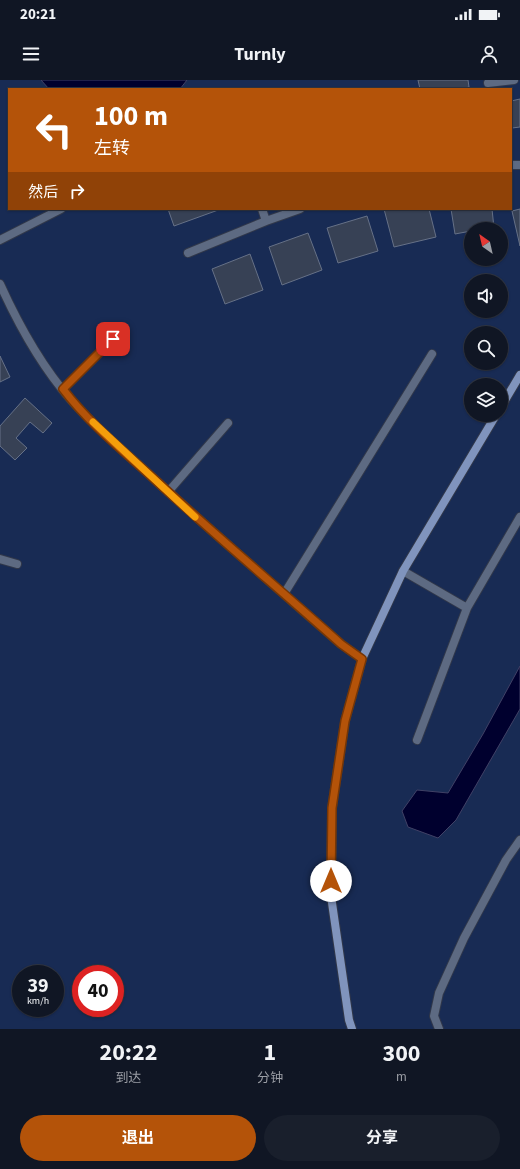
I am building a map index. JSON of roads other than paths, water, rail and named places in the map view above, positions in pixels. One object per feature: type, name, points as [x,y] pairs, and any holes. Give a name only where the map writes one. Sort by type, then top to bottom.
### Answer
[{"type":"street","points":[[508,395],[520,375]]},
{"type":"street","points":[[352,1029],[349,1020],[331,896],[332,808],[345,721],[362,659],[403,571],[492,422]]},
{"type":"lane","points":[[488,84],[514,80]]},
{"type":"lane","points":[[0,240],[59,210]]},
{"type":"lane","points":[[262,210],[266,221]]},
{"type":"lane","points":[[188,253],[297,210]]},
{"type":"lane","points":[[0,284],[30,344],[71,400],[168,492],[341,644],[362,659]]},
{"type":"lane","points":[[63,389],[123,329]]},
{"type":"lane","points":[[284,594],[432,354]]},
{"type":"lane","points":[[168,492],[228,423]]},
{"type":"lane","points":[[416,740],[467,608],[520,517]]},
{"type":"lane","points":[[0,559],[18,564]]},
{"type":"lane","points":[[403,571],[467,608]]},
{"type":"lane","points":[[439,1029],[434,1016],[439,993],[464,938],[506,860],[520,840]]}]
